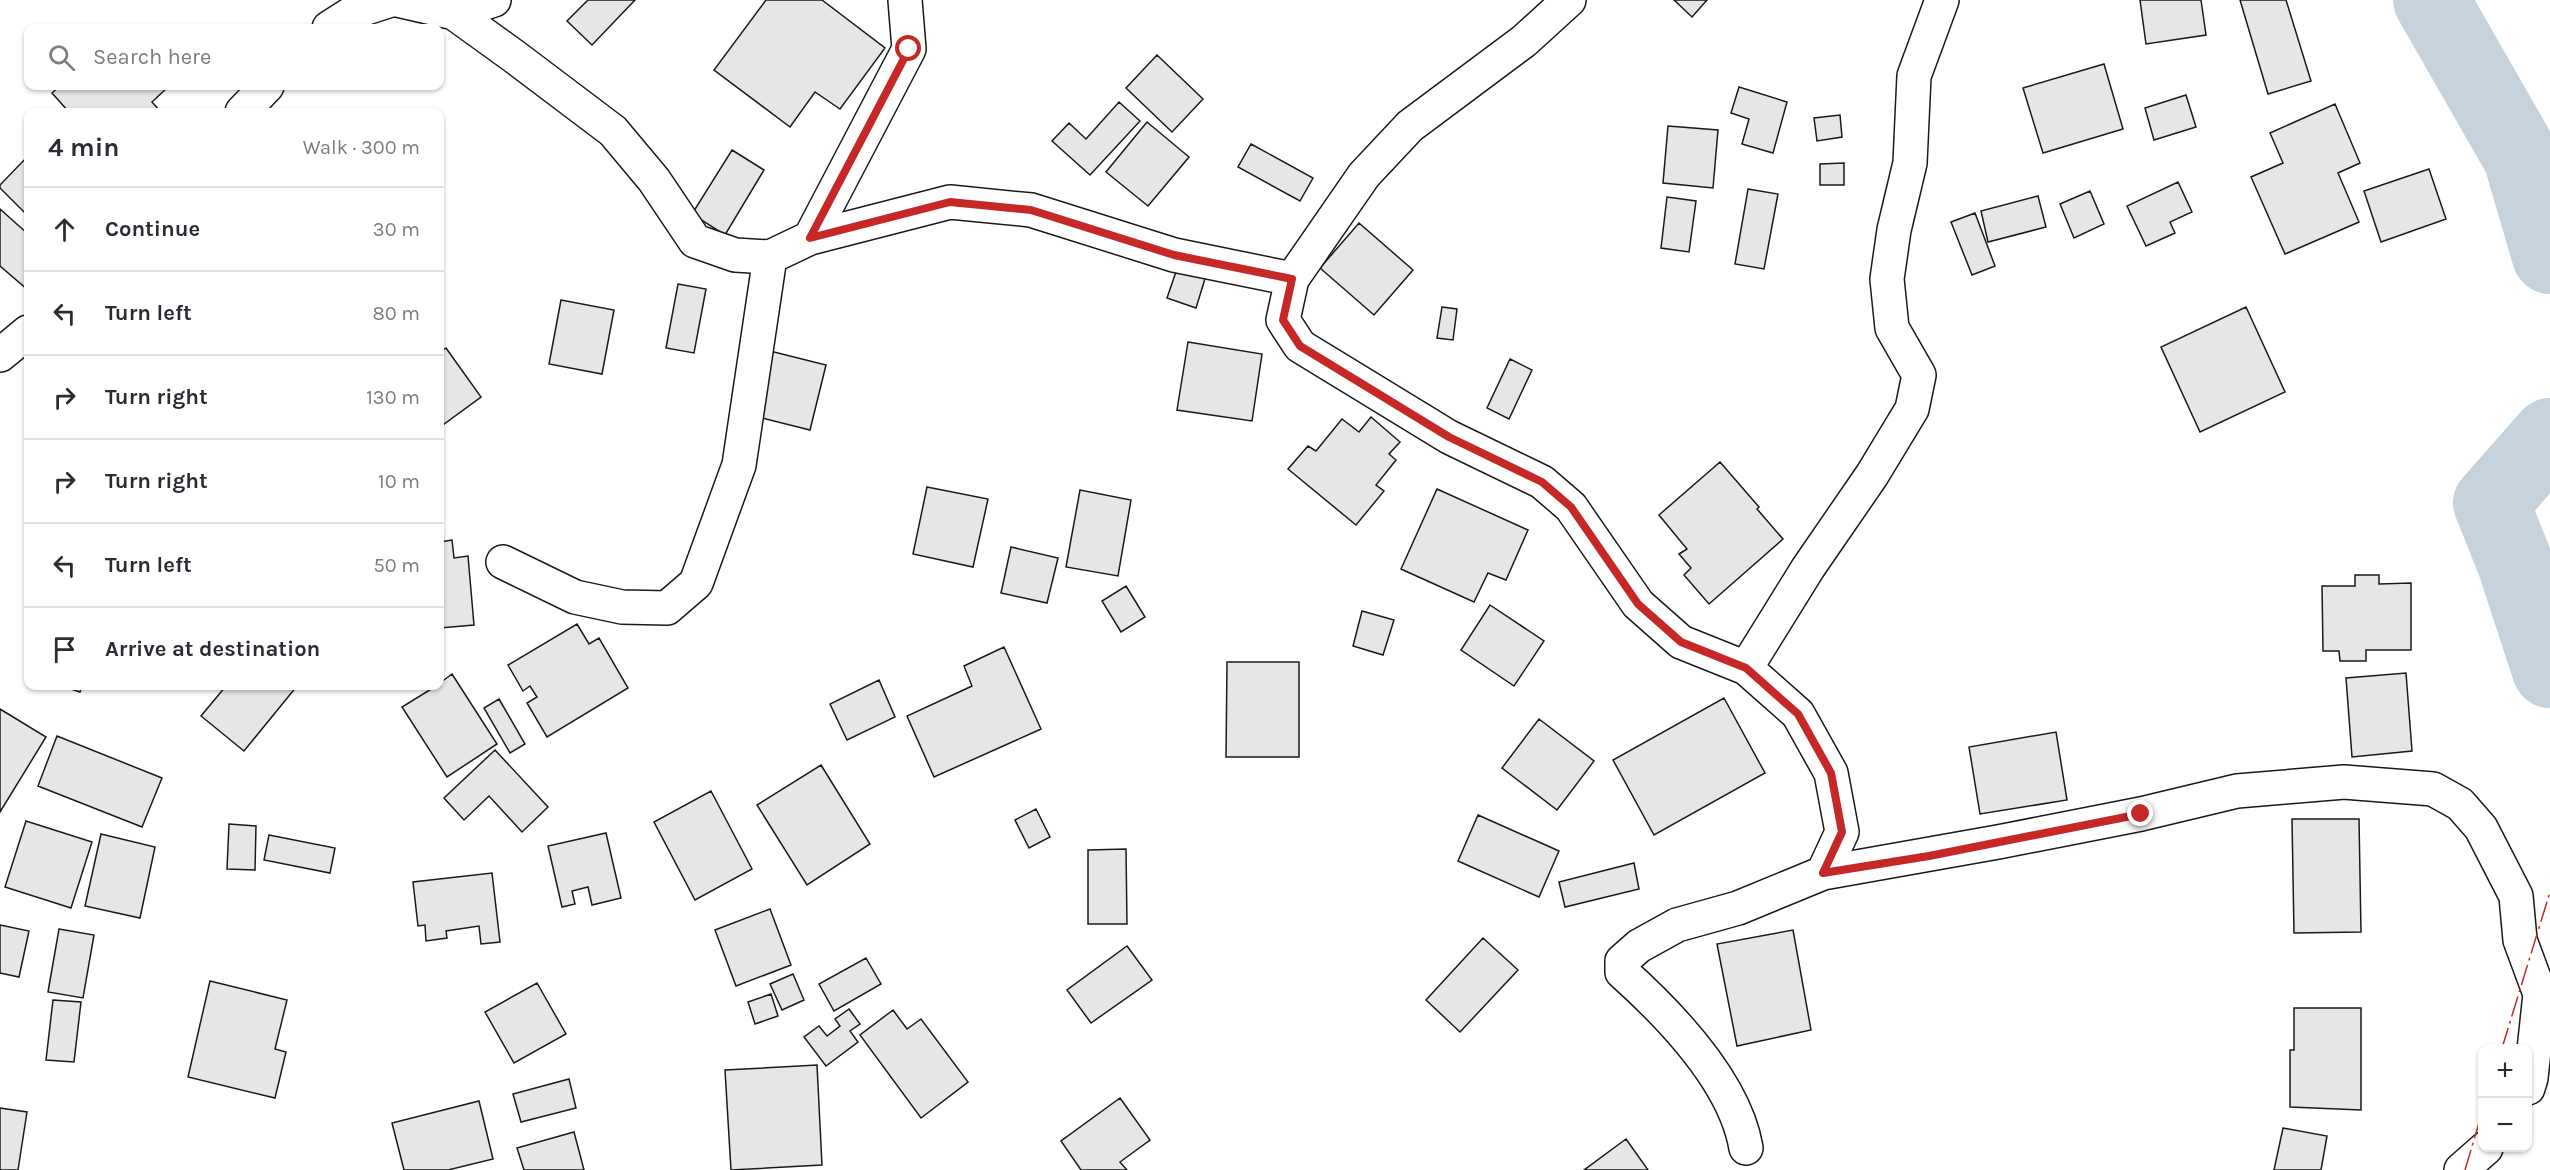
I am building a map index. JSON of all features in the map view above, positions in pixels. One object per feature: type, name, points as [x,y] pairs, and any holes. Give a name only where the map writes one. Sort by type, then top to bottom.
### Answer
[{"type":"street","points":[[335,24],[354,12],[391,0]]},
{"type":"street","points":[[397,0],[454,13],[613,132],[654,180],[695,241],[735,255],[770,257],[810,238],[950,202],[1031,210],[1174,255],[1292,279]]},
{"type":"street","points":[[454,13],[494,0]]},
{"type":"street","points":[[810,238],[909,49],[905,0]]},
{"type":"street","points":[[1569,0],[1524,41],[1410,126],[1364,175],[1292,279],[1283,320],[1300,346],[1449,437],[1542,482],[1571,507],[1638,604],[1681,642],[1746,668],[1798,714],[1831,773],[1842,832],[1823,873]]},
{"type":"street","points":[[1746,668],[1808,568],[1872,475],[1912,409],[1918,375],[1892,328],[1887,279],[1894,230],[1910,163],[1914,76],[1942,0]]},
{"type":"street","points":[[246,108],[263,90]]},
{"type":"street","points":[[503,562],[575,597],[622,607],[668,608],[696,583],[739,465],[770,257]]},
{"type":"street","points":[[0,356],[24,336]]},
{"type":"street","points":[[1746,1148],[1743,1127],[1710,1067],[1674,1025],[1622,972],[1622,961],[1639,946],[1677,925],[1738,908],[1823,873],[2141,814],[2237,791],[2343,782],[2433,789],[2460,804],[2481,828],[2516,896],[2520,940],[2540,994],[2532,1066]]},
{"type":"street","points":[[2461,1170],[2481,1152]]},
{"type":"building","points":[[588,0],[635,0],[592,45],[567,21]]},
{"type":"building","points":[[766,0],[822,0],[885,48],[840,109],[815,92],[790,127],[714,70]]},
{"type":"building","points":[[1674,0],[1707,0],[1692,17]]},
{"type":"building","points":[[2140,0],[2201,0],[2206,35],[2146,44]]},
{"type":"building","points":[[2240,0],[2286,0],[2311,81],[2268,94]]},
{"type":"building","points":[[1157,55],[1203,99],[1172,132],[1126,88]]},
{"type":"building","points":[[2104,64],[2123,129],[2043,153],[2023,88]]},
{"type":"building","points":[[1739,87],[1787,102],[1773,153],[1742,144],[1749,119],[1731,113]]},
{"type":"building","points":[[55,90],[165,90],[152,102],[157,108],[65,108],[52,93]]},
{"type":"building","points":[[2186,95],[2196,127],[2154,140],[2145,108]]},
{"type":"building","points":[[1119,102],[1140,121],[1090,175],[1052,141],[1069,123],[1086,139]]},
{"type":"building","points":[[2335,104],[2360,163],[2338,173],[2359,222],[2285,254],[2251,177],[2283,163],[2270,133]]},
{"type":"building","points":[[1840,115],[1842,137],[1817,141],[1814,118]]},
{"type":"building","points":[[1147,122],[1189,157],[1148,206],[1106,172]]},
{"type":"building","points":[[1668,126],[1718,130],[1713,188],[1663,183]]},
{"type":"building","points":[[1251,144],[1313,178],[1300,201],[1238,167]]},
{"type":"building","points":[[732,150],[764,170],[725,235],[692,214]]},
{"type":"building","points":[[24,160],[24,212],[0,188],[0,185]]},
{"type":"building","points":[[1844,163],[1844,185],[1820,185],[1820,164]]},
{"type":"building","points":[[2429,169],[2446,219],[2381,242],[2364,191]]},
{"type":"building","points":[[2178,182],[2192,212],[2170,222],[2175,233],[2146,246],[2127,206]]},
{"type":"building","points":[[1748,189],[1778,194],[1764,269],[1735,264]]},
{"type":"building","points":[[2090,191],[2104,224],[2074,238],[2060,204]]},
{"type":"building","points":[[2038,196],[2046,227],[1988,242],[1981,211]]},
{"type":"building","points":[[1667,197],[1696,201],[1689,252],[1661,248]]},
{"type":"building","points":[[0,209],[24,230],[24,287],[0,266]]},
{"type":"building","points":[[1975,213],[1995,266],[1972,275],[1951,222]]},
{"type":"building","points":[[1359,223],[1413,270],[1374,315],[1320,268]]},
{"type":"building","points":[[1180,260],[1208,269],[1196,308],[1167,298]]},
{"type":"building","points":[[678,284],[706,289],[694,353],[666,348]]},
{"type":"building","points":[[561,300],[614,310],[602,374],[549,364]]},
{"type":"building","points":[[1442,307],[1457,309],[1453,340],[1437,338]]},
{"type":"building","points":[[2246,307],[2285,392],[2200,432],[2161,347]]},
{"type":"building","points":[[1188,342],[1262,354],[1252,421],[1177,410]]},
{"type":"building","points":[[446,348],[481,397],[444,424],[444,349]]},
{"type":"building","points":[[766,350],[826,365],[810,430],[750,415]]},
{"type":"building","points":[[1510,359],[1532,370],[1509,419],[1487,408]]},
{"type":"building","points":[[1371,417],[1400,442],[1389,454],[1396,460],[1376,485],[1384,491],[1356,525],[1288,469],[1308,446],[1316,451],[1342,419],[1359,432]]},
{"type":"building","points":[[1720,462],[1783,539],[1709,604],[1684,575],[1691,568],[1679,554],[1687,549],[1659,515]]},
{"type":"building","points":[[927,487],[988,499],[973,567],[913,554]]},
{"type":"building","points":[[1437,489],[1528,530],[1506,580],[1488,573],[1474,602],[1401,569]]},
{"type":"building","points":[[1080,490],[1131,500],[1118,576],[1066,567]]},
{"type":"building","points":[[452,540],[454,558],[468,556],[474,625],[444,628],[444,541]]},
{"type":"building","points":[[1011,547],[1058,558],[1047,603],[1001,593]]},
{"type":"building","points":[[2355,575],[2379,575],[2379,584],[2411,583],[2411,650],[2366,650],[2366,661],[2340,661],[2339,651],[2323,651],[2322,586],[2355,586]]},
{"type":"building","points":[[1126,586],[1145,617],[1121,632],[1102,601]]},
{"type":"building","points":[[1490,605],[1544,641],[1514,686],[1461,650]]},
{"type":"building","points":[[1362,611],[1394,620],[1383,655],[1353,646]]},
{"type":"building","points":[[577,624],[589,644],[599,638],[628,688],[547,737],[527,703],[537,697],[530,686],[523,691],[508,665]]},
{"type":"building","points":[[1004,647],[1041,729],[934,777],[907,716],[972,686],[964,666]]},
{"type":"building","points":[[1227,662],[1299,662],[1299,757],[1226,757]]},
{"type":"building","points":[[2406,673],[2412,751],[2352,757],[2346,678]]},
{"type":"building","points":[[452,674],[497,744],[447,777],[402,707],[430,690],[444,690],[444,680]]},
{"type":"building","points":[[879,680],[895,717],[847,740],[830,704]]},
{"type":"building","points":[[223,690],[294,690],[244,751],[201,716]]},
{"type":"building","points":[[1724,698],[1765,773],[1654,835],[1613,760]]},
{"type":"building","points":[[499,699],[525,744],[510,753],[484,708]]},
{"type":"building","points":[[0,709],[46,737],[0,812]]},
{"type":"building","points":[[1539,719],[1594,761],[1557,810],[1502,768]]},
{"type":"building","points":[[2056,732],[2067,800],[1980,814],[1969,747]]},
{"type":"building","points":[[57,736],[162,778],[142,827],[38,786]]},
{"type":"building","points":[[495,750],[548,807],[522,832],[489,796],[464,820],[444,798]]},
{"type":"building","points":[[821,765],[870,844],[807,885],[757,805]]},
{"type":"building","points":[[711,791],[752,869],[695,900],[654,822]]},
{"type":"building","points":[[1036,809],[1050,837],[1029,848],[1015,820]]},
{"type":"building","points":[[1478,815],[1559,851],[1539,897],[1458,861]]},
{"type":"building","points":[[2292,819],[2359,819],[2361,932],[2294,933]]},
{"type":"building","points":[[26,821],[92,842],[71,908],[5,887]]},
{"type":"building","points":[[229,824],[256,826],[255,870],[227,869]]},
{"type":"building","points":[[606,833],[621,898],[592,905],[588,887],[572,891],[575,904],[562,907],[548,846]]},
{"type":"building","points":[[101,834],[155,847],[140,918],[85,906]]},
{"type":"building","points":[[269,835],[335,848],[330,873],[264,860]]},
{"type":"building","points":[[1126,849],[1127,924],[1088,924],[1088,850]]},
{"type":"building","points":[[1634,863],[1639,889],[1565,907],[1559,882]]},
{"type":"building","points":[[492,873],[500,942],[481,944],[479,926],[446,931],[447,938],[426,941],[425,925],[418,926],[413,882]]},
{"type":"building","points":[[770,909],[791,965],[736,986],[715,930]]},
{"type":"building","points":[[0,925],[29,931],[19,977],[0,973]]},
{"type":"building","points":[[59,929],[94,935],[83,998],[48,992]]},
{"type":"building","points":[[1793,930],[1811,1030],[1737,1046],[1717,944]]},
{"type":"building","points":[[1483,938],[1518,970],[1460,1032],[1426,1000]]},
{"type":"building","points":[[1127,946],[1152,980],[1091,1023],[1067,990]]},
{"type":"building","points":[[866,958],[881,984],[834,1011],[819,984]]},
{"type":"building","points":[[793,974],[804,1000],[782,1010],[770,984]]},
{"type":"building","points":[[210,981],[287,1000],[275,1049],[286,1052],[275,1098],[188,1077]]},
{"type":"building","points":[[537,983],[566,1034],[514,1063],[485,1012]]},
{"type":"building","points":[[771,994],[778,1016],[755,1024],[748,1002]]},
{"type":"building","points":[[53,1000],[81,1002],[74,1062],[46,1060]]},
{"type":"building","points":[[2294,1008],[2361,1008],[2361,1110],[2290,1107],[2290,1050],[2294,1050]]},
{"type":"building","points":[[849,1009],[860,1024],[850,1031],[858,1042],[826,1066],[804,1037],[819,1026],[827,1036],[840,1026],[835,1019]]},
{"type":"building","points":[[893,1010],[907,1029],[921,1019],[968,1082],[921,1118],[860,1035]]},
{"type":"building","points":[[817,1065],[822,1165],[731,1170],[725,1070]]},
{"type":"building","points":[[569,1079],[576,1108],[521,1122],[513,1094]]},
{"type":"building","points":[[1120,1098],[1150,1140],[1120,1162],[1127,1170],[1081,1170],[1061,1141]]},
{"type":"building","points":[[479,1101],[493,1159],[448,1170],[404,1170],[392,1123]]},
{"type":"building","points":[[0,1108],[27,1112],[18,1170],[0,1170]]},
{"type":"building","points":[[2283,1128],[2327,1136],[2321,1170],[2274,1170]]},
{"type":"building","points":[[574,1132],[584,1170],[524,1170],[517,1148]]},
{"type":"building","points":[[1626,1139],[1648,1170],[1584,1170]]},
{"type":"waterway","points":[[2431,0],[2521,157],[2550,256]]},
{"type":"waterway","points":[[2550,436],[2491,503],[2515,563],[2550,670]]},
{"type":"power","points":[[2503,1044],[2550,892]]},
{"type":"power","points":[[2465,1170],[2478,1126]]},
{"type":"route","points":[[909,49],[810,238],[950,202],[1031,210],[1174,255],[1292,279],[1283,320],[1300,346],[1449,437],[1542,482],[1571,507],[1638,604],[1681,642],[1746,668],[1798,714],[1831,773],[1842,832],[1823,873],[1929,856],[2071,826],[2141,814]]}]
